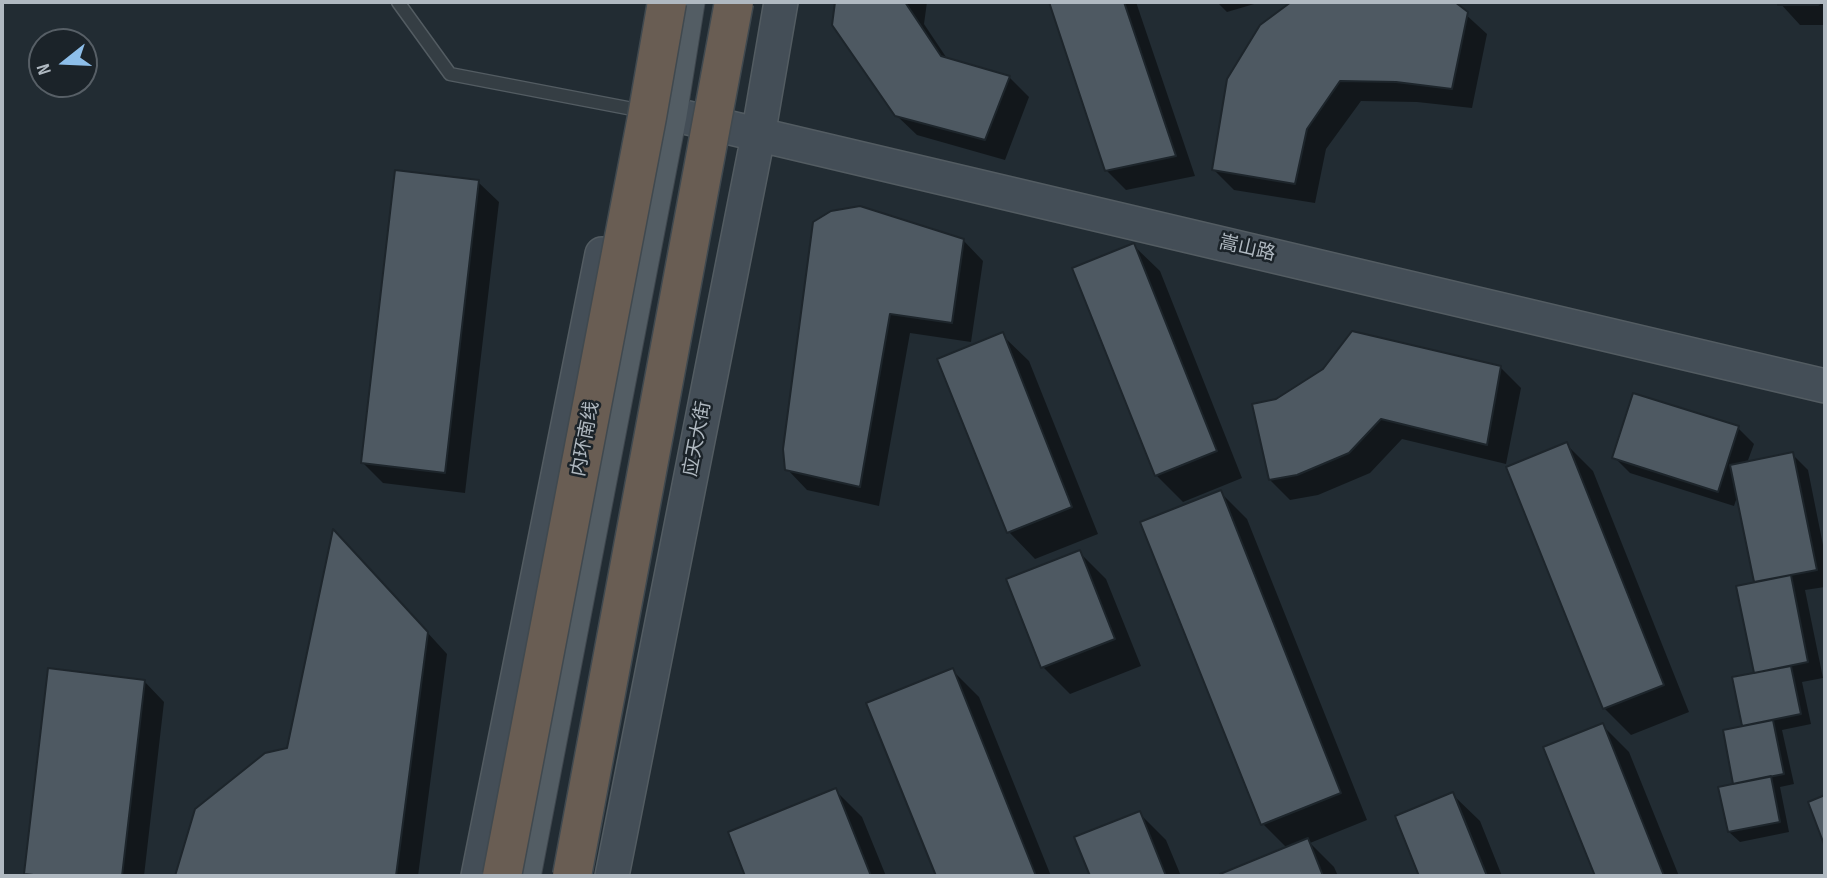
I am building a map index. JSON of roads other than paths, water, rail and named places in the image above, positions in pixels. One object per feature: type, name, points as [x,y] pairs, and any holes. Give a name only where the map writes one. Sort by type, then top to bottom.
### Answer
[{"type":"highway","name":"内环南线","points":[[502,876],[645,130],[667,2]]},
{"type":"highway","points":[[572,876],[734,2]]},
{"type":"main road","points":[[548,876],[676,116],[686,2]]},
{"type":"main road","points":[[522,876],[676,116],[704,2]]},
{"type":"street","name":"应天大街","points":[[612,876],[758,136],[781,2]]},
{"type":"street","name":"嵩山路","points":[[676,116],[1825,386]]},
{"type":"street","points":[[478,876],[621,157],[676,116]]},
{"type":"lane","points":[[398,2],[450,74],[676,116]]}]
